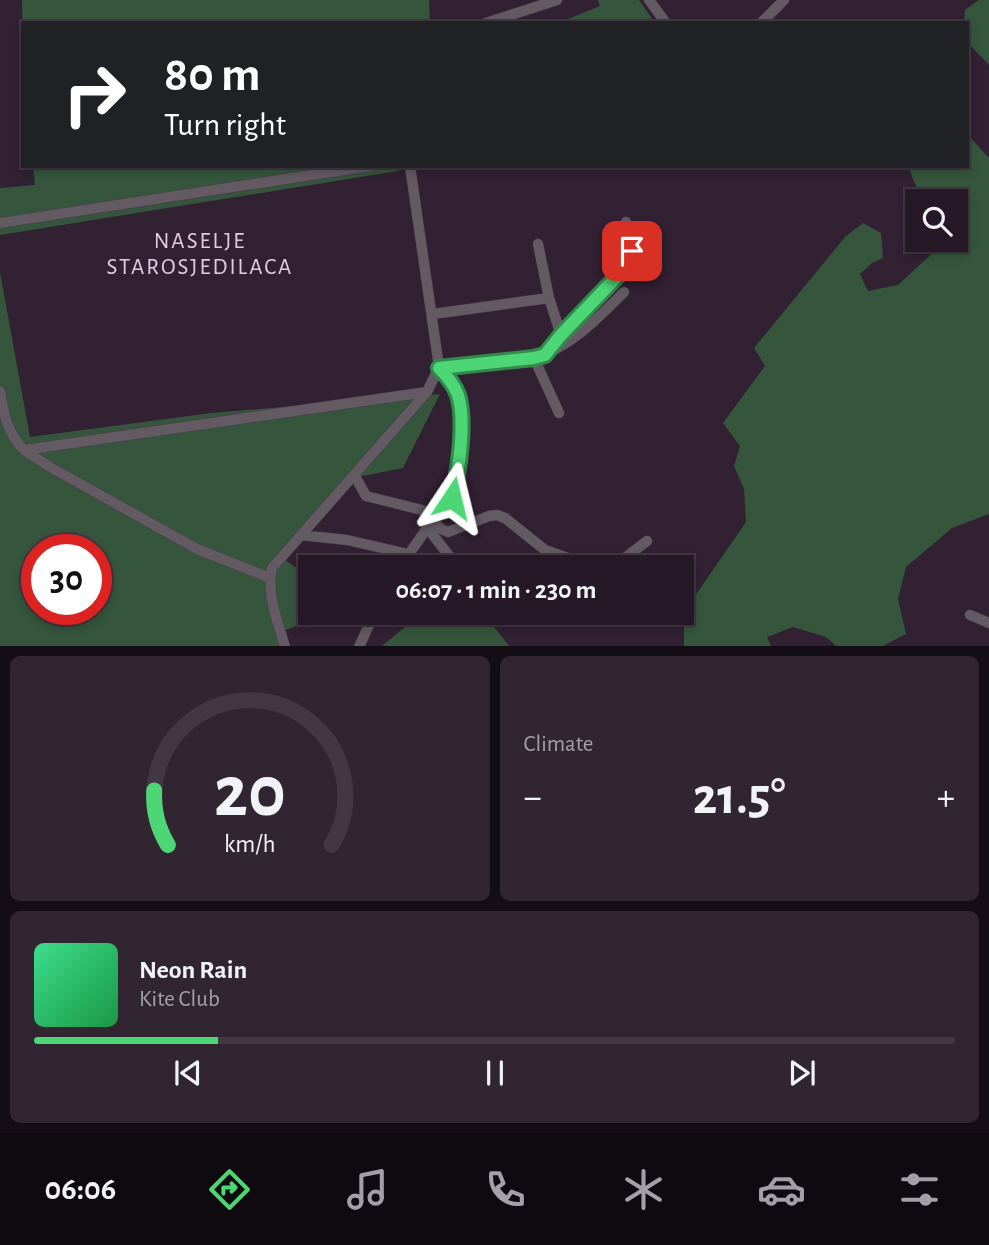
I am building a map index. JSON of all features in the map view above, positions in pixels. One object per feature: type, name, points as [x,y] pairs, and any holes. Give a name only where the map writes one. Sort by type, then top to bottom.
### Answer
[{"type":"street","points":[[492,21],[557,0]]},
{"type":"street","points":[[649,0],[665,21]]},
{"type":"street","points":[[763,21],[784,0]]},
{"type":"street","points":[[0,223],[357,168]]},
{"type":"street","points":[[301,535],[347,541],[408,554],[452,498],[457,480],[461,410],[457,393],[439,368],[410,168]]},
{"type":"street","points":[[539,357],[627,266],[633,243],[626,222]]},
{"type":"street","points":[[538,244],[549,298],[561,335]]},
{"type":"street","points":[[439,368],[539,357],[583,332],[624,292]]},
{"type":"street","points":[[433,314],[549,298]]},
{"type":"street","points":[[539,357],[559,413]]},
{"type":"street","points":[[285,646],[270,578],[272,568],[427,392],[439,368]]},
{"type":"street","points":[[0,391],[4,421],[14,440],[24,450],[72,480],[197,549],[270,578]]},
{"type":"street","points":[[24,450],[427,392]]},
{"type":"street","points":[[355,476],[366,496],[422,510],[448,532],[497,515],[505,518],[545,550],[559,555]]},
{"type":"street","points":[[432,521],[432,534],[449,555]]},
{"type":"street","points":[[629,555],[647,541]]},
{"type":"street","points":[[970,615],[989,623]]},
{"type":"street","points":[[359,646],[369,625]]},
{"type":"green space","points":[[22,0],[429,0],[430,21],[22,21]]},
{"type":"green space","points":[[598,0],[639,0],[654,21],[563,21],[600,6]]},
{"type":"green space","points":[[979,0],[989,0],[989,65],[969,44],[969,21],[964,21],[965,10]]},
{"type":"green space","points":[[969,136],[989,158],[989,514],[952,528],[906,567],[898,599],[906,634],[883,646],[836,646],[826,637],[793,627],[767,637],[771,646],[684,646],[684,625],[694,625],[694,597],[746,522],[744,489],[734,466],[740,446],[723,423],[765,366],[754,348],[845,237],[863,223],[881,233],[883,258],[872,263],[860,274],[868,291],[898,285],[934,252],[968,252],[968,189],[917,189],[909,168],[969,168]]},
{"type":"green space","points":[[33,168],[398,168],[398,171],[0,235],[0,188],[35,185]]},
{"type":"green space","points":[[0,272],[30,437],[211,413],[440,394],[403,468],[348,479],[278,555],[298,569],[298,625],[276,634],[280,646],[0,646]]},
{"type":"green space","points":[[407,625],[491,625],[509,646],[382,646]]},
{"type":"district","name":"NASELJE STAROSJEDILACA","points":[[200,254]]},
{"type":"route","points":[[452,498],[457,480],[461,410],[450,379],[439,368],[545,355],[627,266],[632,251]]}]
